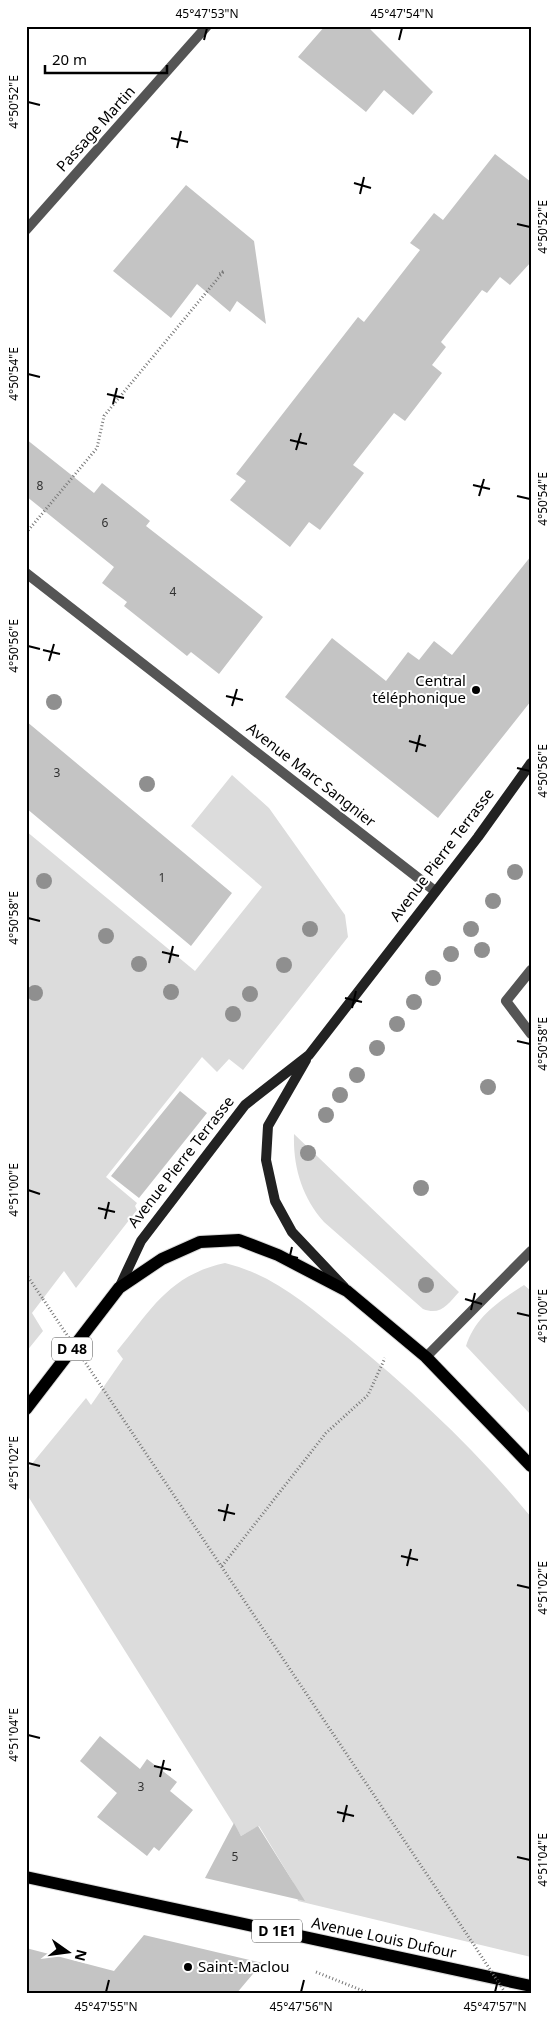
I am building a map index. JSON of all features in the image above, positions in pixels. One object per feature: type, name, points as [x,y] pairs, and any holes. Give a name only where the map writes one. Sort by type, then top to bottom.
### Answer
[{"type":"main road","name":"Avenue Pierre Terrasse","points":[[26,1409],[119,1288],[141,1241],[245,1105],[309,1055],[531,764]]},
{"type":"main road","points":[[309,1055],[268,1126],[266,1160],[275,1201],[292,1232],[347,1291],[426,1357],[531,1466]]},
{"type":"main road","points":[[119,1288],[162,1259],[200,1242],[239,1240],[278,1255],[347,1291]]},
{"type":"main road","name":"Avenue Louis Dufour","points":[[26,1877],[530,1986]]},
{"type":"street","name":"Passage Martin","points":[[26,230],[208,26]]},
{"type":"street","name":"Avenue Marc Sangnier","points":[[26,573],[436,891]]},
{"type":"street","points":[[531,970],[506,1001],[531,1034]]},
{"type":"street","points":[[426,1357],[531,1251]]},
{"type":"path","points":[[26,533],[97,448],[104,416],[220,274]]},
{"type":"path","points":[[26,1274],[506,1994]]},
{"type":"path","points":[[222,1566],[326,1432],[368,1395],[380,1365]]},
{"type":"path","points":[[316,1972],[371,1994]]},
{"type":"shaded area","points":[[232,775],[269,808],[345,915],[348,937],[243,1070],[229,1059],[217,1072],[202,1057],[106,1177],[137,1203],[135,1206],[137,1210],[76,1288],[64,1271],[32,1313],[43,1331],[26,1352],[26,831],[195,971],[262,887],[191,826]]},
{"type":"shaded area","points":[[294,1134],[459,1292],[444,1308],[435,1311],[423,1309],[324,1222],[310,1202],[300,1181],[295,1158]]},
{"type":"shaded area","points":[[225,1263],[259,1275],[290,1293],[347,1337],[444,1422],[531,1517],[531,1957],[298,1901],[293,1882],[259,1826],[241,1836],[26,1493],[26,1471],[86,1398],[91,1405],[123,1359],[117,1351],[151,1308],[175,1285],[189,1276]]},
{"type":"shaded area","points":[[524,1285],[531,1291],[531,1415],[466,1346],[475,1326],[482,1318],[497,1304]]},
{"type":"building","points":[[325,26],[367,26],[433,92],[413,115],[384,90],[366,112],[298,57]]},
{"type":"building","points":[[495,154],[531,182],[531,262],[510,285],[500,277],[487,293],[482,290],[441,342],[446,347],[432,365],[442,373],[405,421],[394,413],[353,465],[364,473],[320,530],[309,522],[290,547],[230,500],[246,481],[236,474],[358,317],[364,322],[420,250],[410,243],[434,213],[443,220]]},
{"type":"building","points":[[186,185],[254,241],[266,324],[237,301],[230,312],[197,284],[171,318],[113,271]]},
{"type":"building","points":[[26,439],[94,493],[102,483],[150,521],[146,526],[263,617],[219,674],[191,652],[187,656],[124,606],[127,602],[102,583],[114,567],[26,496]]},
{"type":"building","name":"Central téléphonique","points":[[531,556],[531,701],[438,818],[285,697],[332,638],[386,681],[408,652],[419,660],[434,641],[452,655]]},
{"type":"building","points":[[26,721],[232,893],[191,946],[26,808]]},
{"type":"building","points":[[180,1091],[207,1113],[139,1198],[111,1176]]},
{"type":"building","points":[[100,1736],[140,1769],[147,1759],[177,1782],[170,1791],[193,1810],[159,1851],[154,1847],[147,1856],[97,1817],[117,1793],[80,1761]]},
{"type":"building","points":[[234,1823],[241,1836],[258,1826],[305,1901],[205,1878]]},
{"type":"building","name":"Saint-Maclou","points":[[144,1935],[262,1963],[236,1994],[26,1994],[26,1948],[114,1971]]},
{"type":"place","name":"Central téléphonique","points":[[476,690]]},
{"type":"place","name":"Saint-Maclou","points":[[188,1967]]}]
